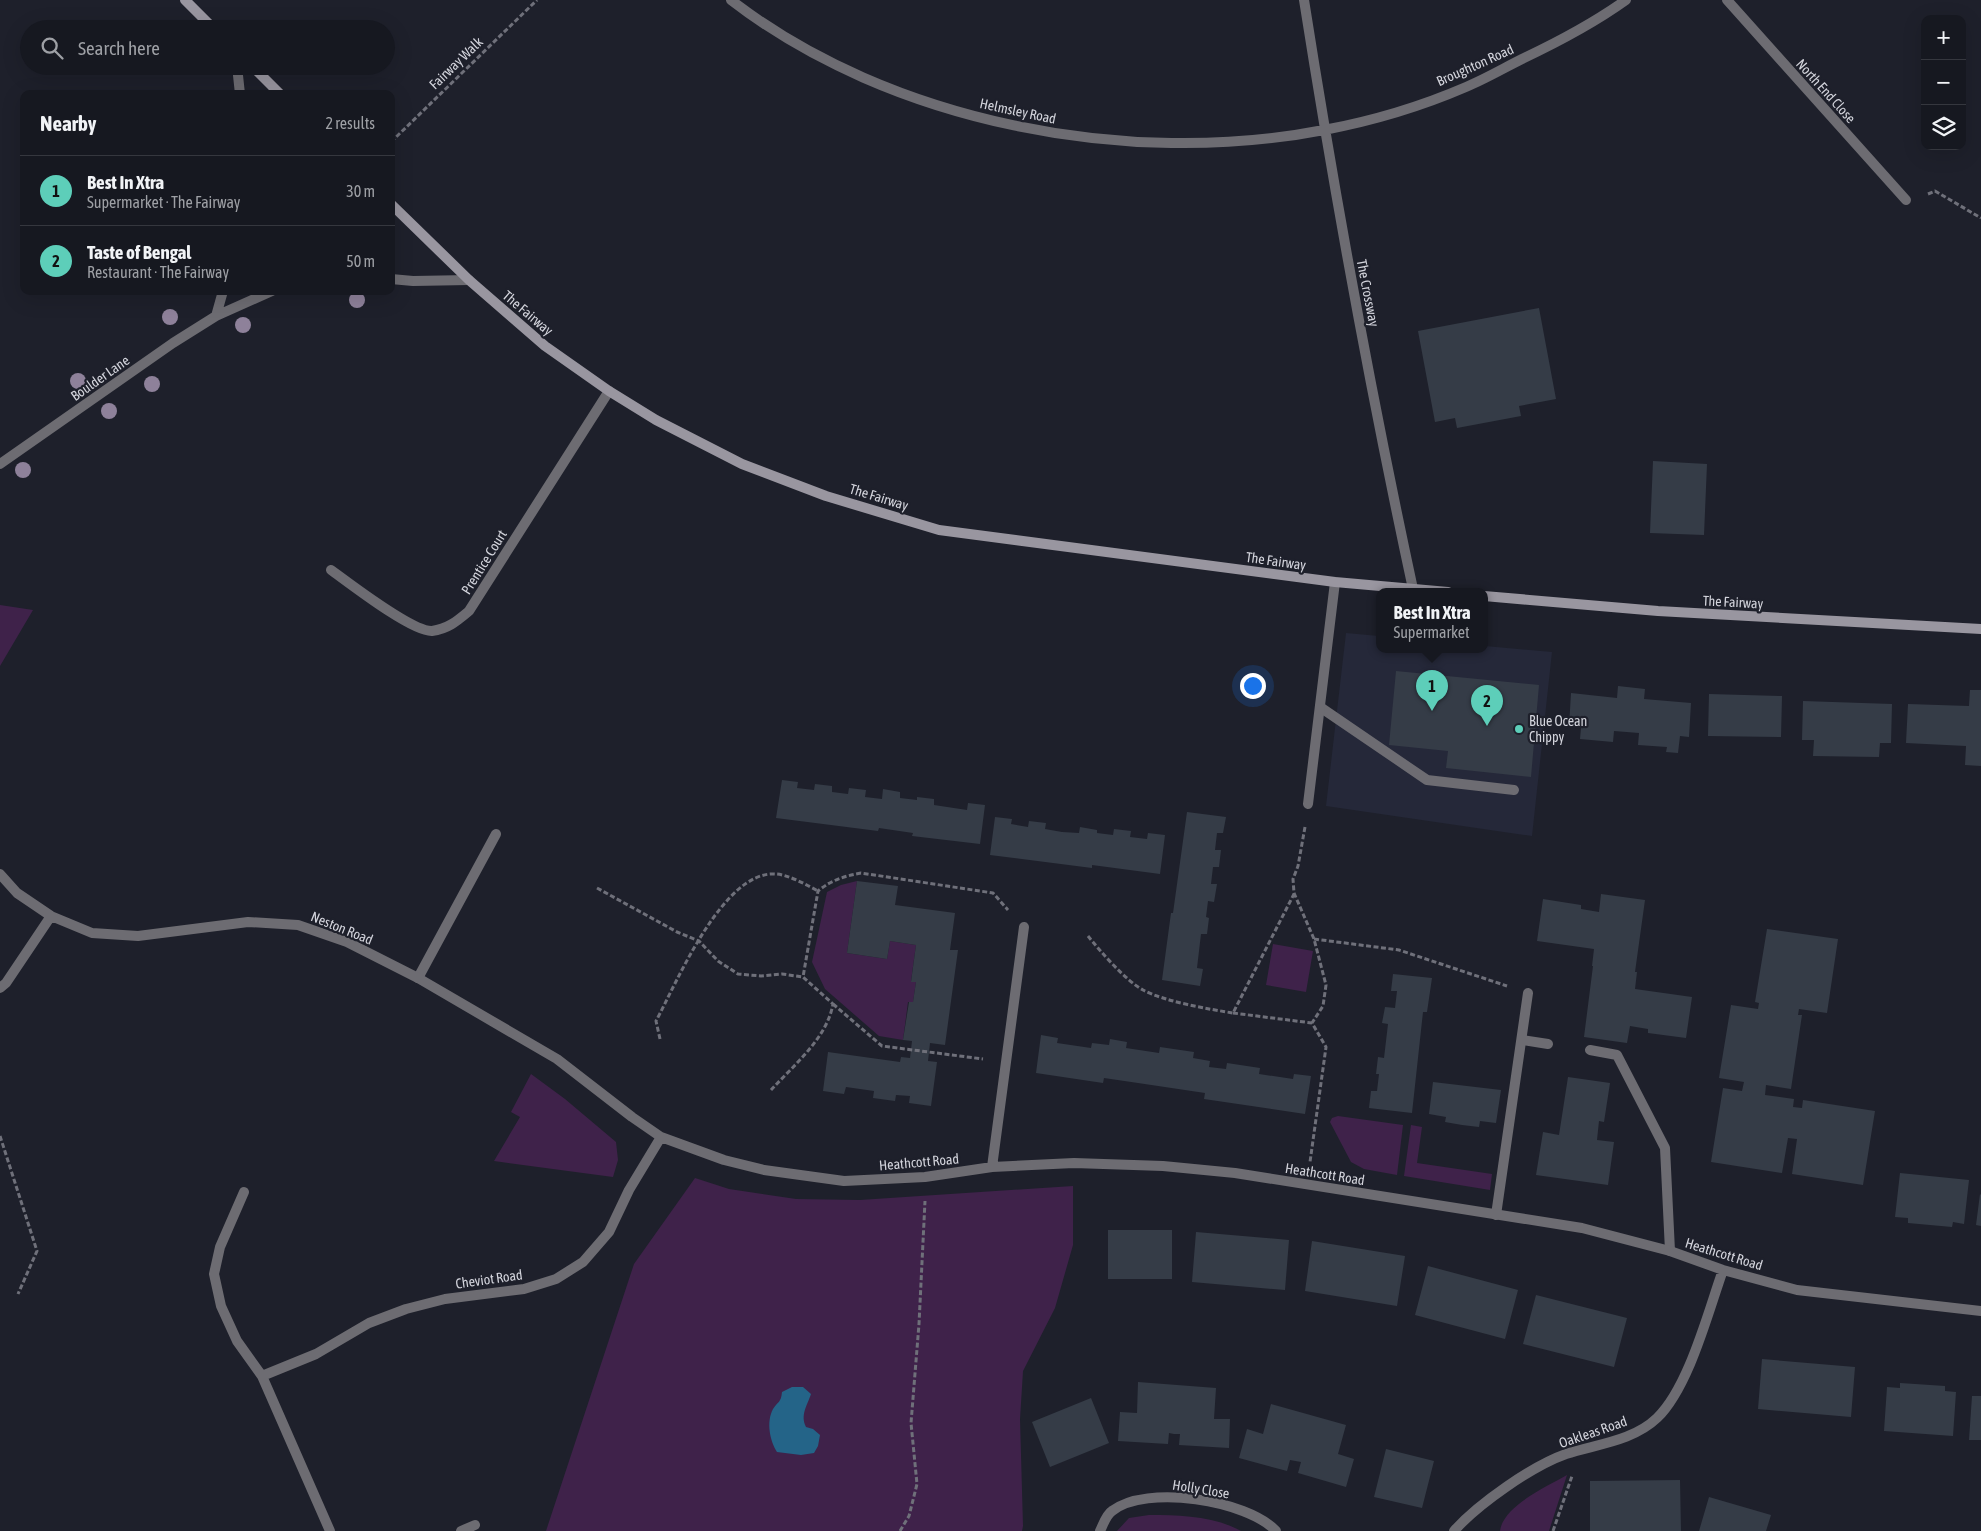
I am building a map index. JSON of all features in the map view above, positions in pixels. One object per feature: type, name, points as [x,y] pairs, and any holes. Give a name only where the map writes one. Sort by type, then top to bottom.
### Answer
[{"type":"street","points":[[185,0],[205,20]]},
{"type":"street","name":"Helmsley Road","points":[[732,0],[756,19],[840,67],[920,100],[994,122],[1077,137],[1139,142],[1205,144],[1262,139],[1324,130]]},
{"type":"street","name":"The Crossway","points":[[1304,0],[1324,130],[1386,463],[1413,588]]},
{"type":"street","name":"Broughton Road","points":[[1324,130],[1395,112],[1466,87],[1547,47],[1626,0]]},
{"type":"street","name":"North End Close","points":[[1726,0],[1906,200]]},
{"type":"street","points":[[238,75],[240,90]]},
{"type":"street","points":[[261,75],[276,90]]},
{"type":"street","name":"The Fairway","points":[[395,208],[468,280],[544,346],[609,391],[656,420],[742,464],[826,496],[940,530],[1335,582],[1402,588]]},
{"type":"street","points":[[395,280],[468,280]]},
{"type":"street","points":[[216,316],[222,295]]},
{"type":"street","name":"Boulder Lane","points":[[0,464],[165,349],[216,316],[263,295]]},
{"type":"street","name":"Prentice Court","points":[[330,570],[409,624],[430,631],[450,626],[469,611],[609,391]]},
{"type":"street","points":[[1308,804],[1335,582]]},
{"type":"street","name":"The Fairway","points":[[1488,596],[1658,611],[1981,629]]},
{"type":"street","points":[[1320,707],[1427,780],[1514,790]]},
{"type":"street","points":[[418,978],[496,834]]},
{"type":"street","name":"Neston Road","points":[[0,874],[17,893],[51,916],[92,933],[138,936],[248,922],[298,925],[347,942],[418,978],[558,1059],[620,1107]]},
{"type":"street","points":[[0,988],[6,983],[51,916]]},
{"type":"street","points":[[992,1167],[1024,927]]},
{"type":"street","points":[[1496,1215],[1528,993]]},
{"type":"street","points":[[1522,1040],[1548,1044]]},
{"type":"street","points":[[1590,1050],[1617,1055],[1665,1148],[1670,1251]]},
{"type":"street","name":"Heathcott Road","points":[[620,1107],[661,1137],[724,1160],[764,1170],[844,1181],[925,1177],[992,1167],[1074,1163],[1163,1166],[1235,1173],[1582,1228],[1670,1251],[1723,1270],[1797,1290],[1981,1311]]},
{"type":"street","name":"Cheviot Road","points":[[262,1376],[316,1354],[369,1323],[406,1309],[445,1299],[524,1289],[556,1279],[583,1262],[609,1232],[629,1190],[661,1137]]},
{"type":"street","points":[[244,1192],[220,1247],[214,1274],[221,1306],[237,1342],[262,1376],[330,1531]]},
{"type":"street","name":"Oakleas Road","points":[[1456,1530],[1497,1494],[1530,1472],[1565,1455],[1634,1434],[1657,1418],[1675,1395],[1691,1360],[1723,1270]]},
{"type":"street","name":"Holly Close","points":[[1100,1531],[1110,1512],[1130,1501],[1159,1497],[1192,1498],[1224,1505],[1249,1513],[1276,1531]]},
{"type":"street","points":[[461,1531],[475,1525]]},
{"type":"path","name":"Fairway Walk","points":[[395,138],[537,0]]},
{"type":"path","points":[[1906,200],[1935,192],[1981,218]]},
{"type":"path","points":[[1308,804],[1298,866],[1293,879],[1294,893],[1314,939],[1326,985],[1323,1006],[1312,1023]]},
{"type":"path","points":[[802,976],[818,891],[827,883],[843,876],[861,873],[993,893],[1024,927]]},
{"type":"path","points":[[660,1039],[656,1021],[711,920],[730,896],[750,881],[764,875],[776,874],[806,884],[818,891]]},
{"type":"path","points":[[597,888],[677,932],[699,941],[718,961],[738,974],[802,976],[882,1046],[1006,1062]]},
{"type":"path","points":[[1233,1013],[1294,893]]},
{"type":"path","points":[[1088,936],[1099,951],[1142,990],[1208,1010],[1312,1023]]},
{"type":"path","points":[[1314,939],[1399,950],[1528,993]]},
{"type":"path","points":[[771,1090],[810,1048],[831,1018],[833,1004]]},
{"type":"path","points":[[1307,1185],[1326,1047],[1312,1023]]},
{"type":"path","points":[[0,1136],[36,1251],[18,1294]]},
{"type":"path","points":[[900,1531],[909,1516],[917,1484],[911,1423],[919,1324],[925,1177]]},
{"type":"path","points":[[1553,1531],[1572,1475],[1565,1455]]},
{"type":"shaded area","points":[[0,605],[33,610],[0,666]]},
{"type":"shaded area","points":[[1346,633],[1376,636],[1376,653],[1488,653],[1488,646],[1552,652],[1532,836],[1326,806]]},
{"type":"shaded area","points":[[857,881],[847,953],[887,959],[890,941],[916,945],[911,981],[916,982],[913,1002],[908,1002],[903,1040],[879,1036],[825,989],[812,962],[827,892],[841,885]]},
{"type":"shaded area","points":[[1273,944],[1313,951],[1306,992],[1266,985]]},
{"type":"shaded area","points":[[531,1074],[565,1099],[616,1142],[618,1160],[613,1177],[494,1161],[520,1117],[511,1112]]},
{"type":"shaded area","points":[[1338,1116],[1403,1125],[1397,1175],[1364,1169],[1351,1162],[1330,1122],[1332,1118]]},
{"type":"shaded area","points":[[1411,1125],[1422,1127],[1417,1163],[1492,1174],[1490,1190],[1404,1176]]},
{"type":"shaded area","points":[[695,1178],[729,1189],[796,1199],[860,1200],[1073,1186],[1073,1245],[1055,1308],[1023,1371],[1020,1419],[1022,1531],[546,1531],[634,1264]]},
{"type":"shaded area","points":[[1567,1475],[1549,1531],[1500,1531],[1503,1522],[1517,1505],[1537,1491]]},
{"type":"shaded area","points":[[1149,1515],[1208,1519],[1241,1531],[1117,1531],[1129,1518]]},
{"type":"water","points":[[792,1387],[803,1387],[811,1394],[805,1410],[804,1423],[806,1427],[813,1429],[820,1435],[818,1446],[814,1453],[801,1455],[777,1452],[772,1442],[769,1425],[771,1414],[782,1396],[782,1392]]},
{"type":"building","points":[[1539,308],[1556,399],[1519,406],[1521,416],[1457,428],[1455,418],[1435,422],[1418,331]]},
{"type":"building","points":[[1653,461],[1707,464],[1704,535],[1650,533]]},
{"type":"building","points":[[1396,671],[1539,685],[1531,777],[1446,768],[1448,751],[1389,745]]},
{"type":"building","points":[[1618,686],[1645,689],[1644,699],[1691,703],[1689,737],[1680,736],[1678,753],[1666,752],[1667,747],[1638,745],[1639,733],[1614,731],[1613,742],[1580,739],[1581,728],[1569,727],[1571,693],[1617,698]]},
{"type":"building","points":[[1970,690],[1981,690],[1981,766],[1965,765],[1966,746],[1906,743],[1908,704],[1969,706]]},
{"type":"building","points":[[1709,694],[1782,696],[1781,737],[1708,736]]},
{"type":"building","points":[[1803,701],[1892,704],[1891,743],[1880,743],[1879,757],[1813,756],[1814,740],[1802,740]]},
{"type":"building","points":[[782,780],[798,782],[797,788],[814,790],[815,784],[832,786],[832,792],[848,794],[849,788],[866,790],[865,797],[882,799],[883,789],[900,792],[900,798],[934,799],[934,805],[967,810],[968,803],[985,805],[980,844],[912,836],[913,833],[879,828],[878,831],[776,818]]},
{"type":"building","points":[[1187,812],[1226,817],[1223,833],[1217,833],[1215,850],[1221,850],[1219,867],[1213,867],[1211,884],[1217,884],[1214,902],[1208,901],[1206,917],[1209,918],[1207,934],[1201,934],[1197,968],[1203,969],[1200,986],[1162,980]]},
{"type":"building","points":[[995,817],[1012,819],[1011,824],[1028,827],[1029,821],[1046,823],[1045,829],[1062,832],[1079,833],[1080,827],[1097,830],[1097,833],[1113,835],[1114,829],[1131,831],[1130,837],[1147,839],[1148,833],[1165,835],[1160,874],[1092,865],[1092,868],[990,855]]},
{"type":"building","points":[[857,881],[898,886],[895,905],[955,913],[950,950],[958,950],[945,1045],[930,1043],[928,1061],[937,1062],[931,1106],[909,1103],[910,1096],[896,1095],[895,1101],[873,1098],[874,1091],[846,1087],[844,1094],[823,1091],[828,1052],[900,1062],[901,1057],[910,1058],[912,1041],[903,1040],[909,1002],[913,1002],[916,982],[911,982],[916,945],[890,941],[887,959],[847,953]]},
{"type":"building","points":[[1601,894],[1645,900],[1635,972],[1637,972],[1635,989],[1692,997],[1686,1038],[1648,1033],[1648,1029],[1630,1026],[1627,1043],[1584,1037],[1594,949],[1537,941],[1543,899],[1581,905],[1581,909],[1599,912]]},
{"type":"building","points":[[1767,929],[1838,939],[1827,1013],[1799,1009],[1798,1015],[1802,1015],[1791,1089],[1766,1085],[1765,1095],[1794,1099],[1793,1107],[1802,1108],[1803,1100],[1875,1111],[1863,1185],[1792,1174],[1797,1139],[1788,1138],[1782,1173],[1711,1162],[1723,1088],[1742,1091],[1744,1082],[1719,1078],[1731,1005],[1758,1009],[1759,1003],[1755,1002]]},
{"type":"building","points":[[1393,974],[1432,978],[1427,1012],[1423,1012],[1412,1113],[1369,1108],[1371,1091],[1377,1091],[1378,1057],[1384,1058],[1388,1024],[1382,1023],[1385,1007],[1395,1008],[1397,991],[1391,991]]},
{"type":"building","points":[[1041,1035],[1058,1038],[1057,1043],[1091,1048],[1092,1043],[1109,1045],[1110,1039],[1127,1042],[1126,1048],[1159,1053],[1160,1047],[1194,1052],[1193,1058],[1210,1061],[1209,1067],[1226,1069],[1227,1063],[1260,1068],[1259,1074],[1293,1079],[1294,1074],[1311,1076],[1305,1114],[1204,1099],[1205,1093],[1104,1078],[1103,1083],[1036,1073]]},
{"type":"building","points":[[1568,1077],[1610,1083],[1604,1122],[1599,1121],[1597,1140],[1614,1142],[1608,1185],[1536,1175],[1543,1132],[1559,1135]]},
{"type":"building","points":[[1433,1082],[1501,1090],[1496,1123],[1480,1121],[1479,1127],[1462,1125],[1445,1122],[1446,1117],[1429,1114]]},
{"type":"building","points":[[1900,1173],[1969,1180],[1964,1224],[1953,1222],[1952,1227],[1908,1223],[1908,1218],[1895,1217]]},
{"type":"building","points":[[1981,1195],[1981,1226],[1976,1225]]},
{"type":"building","points":[[1108,1230],[1172,1230],[1172,1279],[1108,1279]]},
{"type":"building","points":[[1196,1232],[1289,1240],[1285,1290],[1192,1282]]},
{"type":"building","points":[[1312,1241],[1405,1256],[1397,1306],[1305,1291]]},
{"type":"building","points":[[1428,1266],[1518,1290],[1505,1339],[1415,1315]]},
{"type":"building","points":[[1536,1295],[1627,1318],[1614,1367],[1523,1344]]},
{"type":"building","points":[[1762,1359],[1855,1367],[1851,1417],[1758,1409]]},
{"type":"building","points":[[1138,1382],[1216,1388],[1214,1419],[1230,1419],[1229,1448],[1179,1445],[1180,1434],[1169,1433],[1168,1444],[1118,1441],[1120,1412],[1137,1413]]},
{"type":"building","points":[[1900,1383],[1945,1386],[1945,1391],[1956,1392],[1953,1436],[1884,1431],[1887,1387],[1900,1388]]},
{"type":"building","points":[[1972,1396],[1981,1396],[1981,1440],[1969,1440]]},
{"type":"building","points":[[1091,1398],[1109,1443],[1050,1467],[1032,1422]]},
{"type":"building","points":[[1271,1404],[1346,1425],[1338,1454],[1354,1459],[1346,1487],[1298,1473],[1301,1462],[1290,1460],[1287,1471],[1239,1458],[1247,1429],[1263,1434]]},
{"type":"building","points":[[1386,1449],[1434,1461],[1422,1508],[1374,1497]]},
{"type":"building","points":[[1680,1480],[1681,1531],[1590,1531],[1590,1481]]},
{"type":"building","points":[[1709,1497],[1771,1515],[1766,1531],[1699,1531]]},
{"type":"place","name":"Best In Xtra","points":[[1432,711]]},
{"type":"place","name":"Taste of Bengal","points":[[1487,726]]},
{"type":"place","name":"Blue Ocean Chippy","points":[[1519,729]]}]
